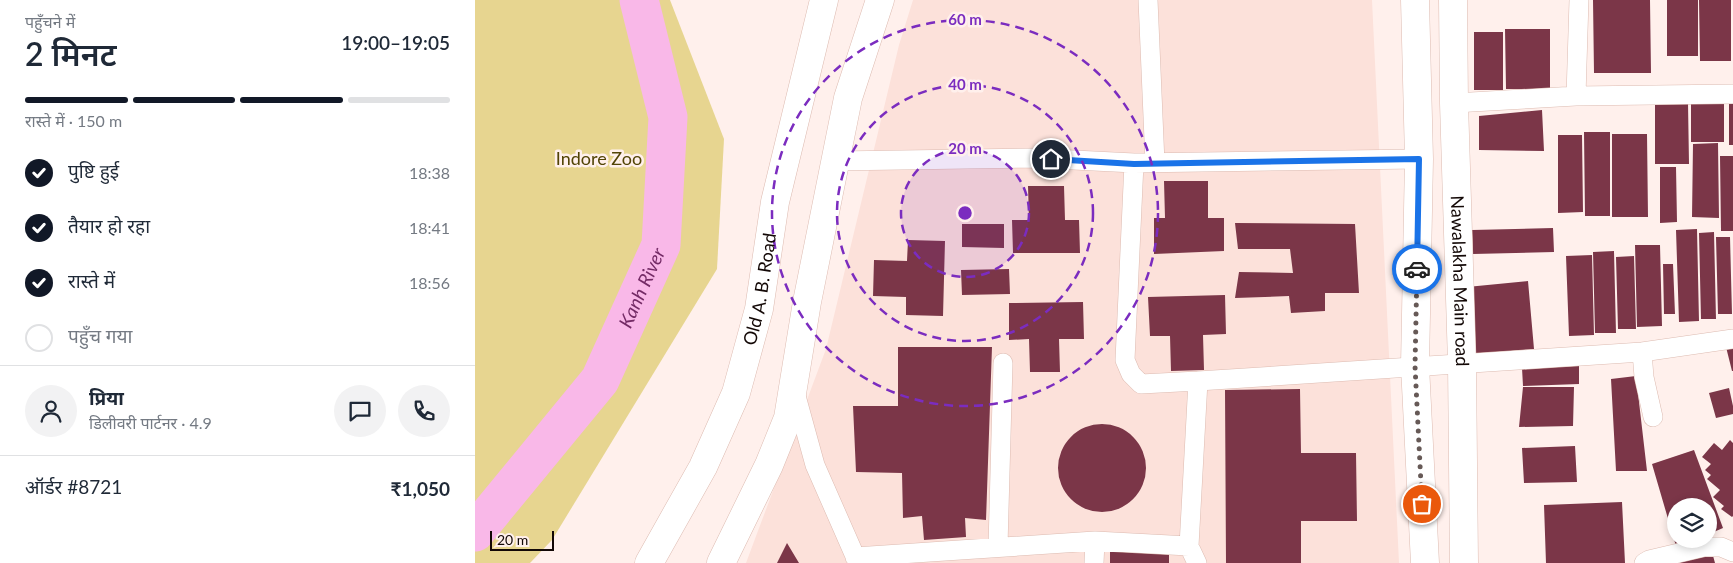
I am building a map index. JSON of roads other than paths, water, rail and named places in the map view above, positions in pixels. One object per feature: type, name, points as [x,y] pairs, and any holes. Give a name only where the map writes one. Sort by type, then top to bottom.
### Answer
[{"type":"main road","name":"Old A. B. Road","points":[[649,563],[703,467],[736,393],[759,309],[775,202],[824,0]]},
{"type":"main road","points":[[721,563],[769,465],[788,418],[807,302],[848,98],[880,0]]},
{"type":"main road","points":[[1415,0],[1419,159],[1415,366],[1425,563]]},
{"type":"main road","name":"Nawalakha Main road","points":[[1453,0],[1454,103],[1462,363],[1464,563]]},
{"type":"street","points":[[1147,0],[1155,163]]},
{"type":"street","points":[[1575,96],[1579,0]]},
{"type":"street","points":[[1454,103],[1575,96],[1733,94]]},
{"type":"street","points":[[835,162],[1034,158],[1134,164],[1419,159]]},
{"type":"street","points":[[1134,164],[1125,360],[1131,374],[1141,384],[1642,352],[1733,339]]},
{"type":"street","points":[[1642,352],[1644,377],[1653,417]]},
{"type":"street","points":[[998,546],[1003,363]]},
{"type":"street","points":[[793,384],[815,465],[857,560],[998,546],[1095,541],[1193,555],[1198,381]]},
{"type":"street","points":[[1094,563],[1095,541]]},
{"type":"street","points":[[1644,563],[1649,560],[1704,547],[1721,547],[1733,552]]},
{"type":"waterway","name":"Kanh River","points":[[475,532],[600,380],[661,245],[668,117],[639,0]]},
{"type":"park label","name":"Indore Zoo","points":[[599,159]]}]
